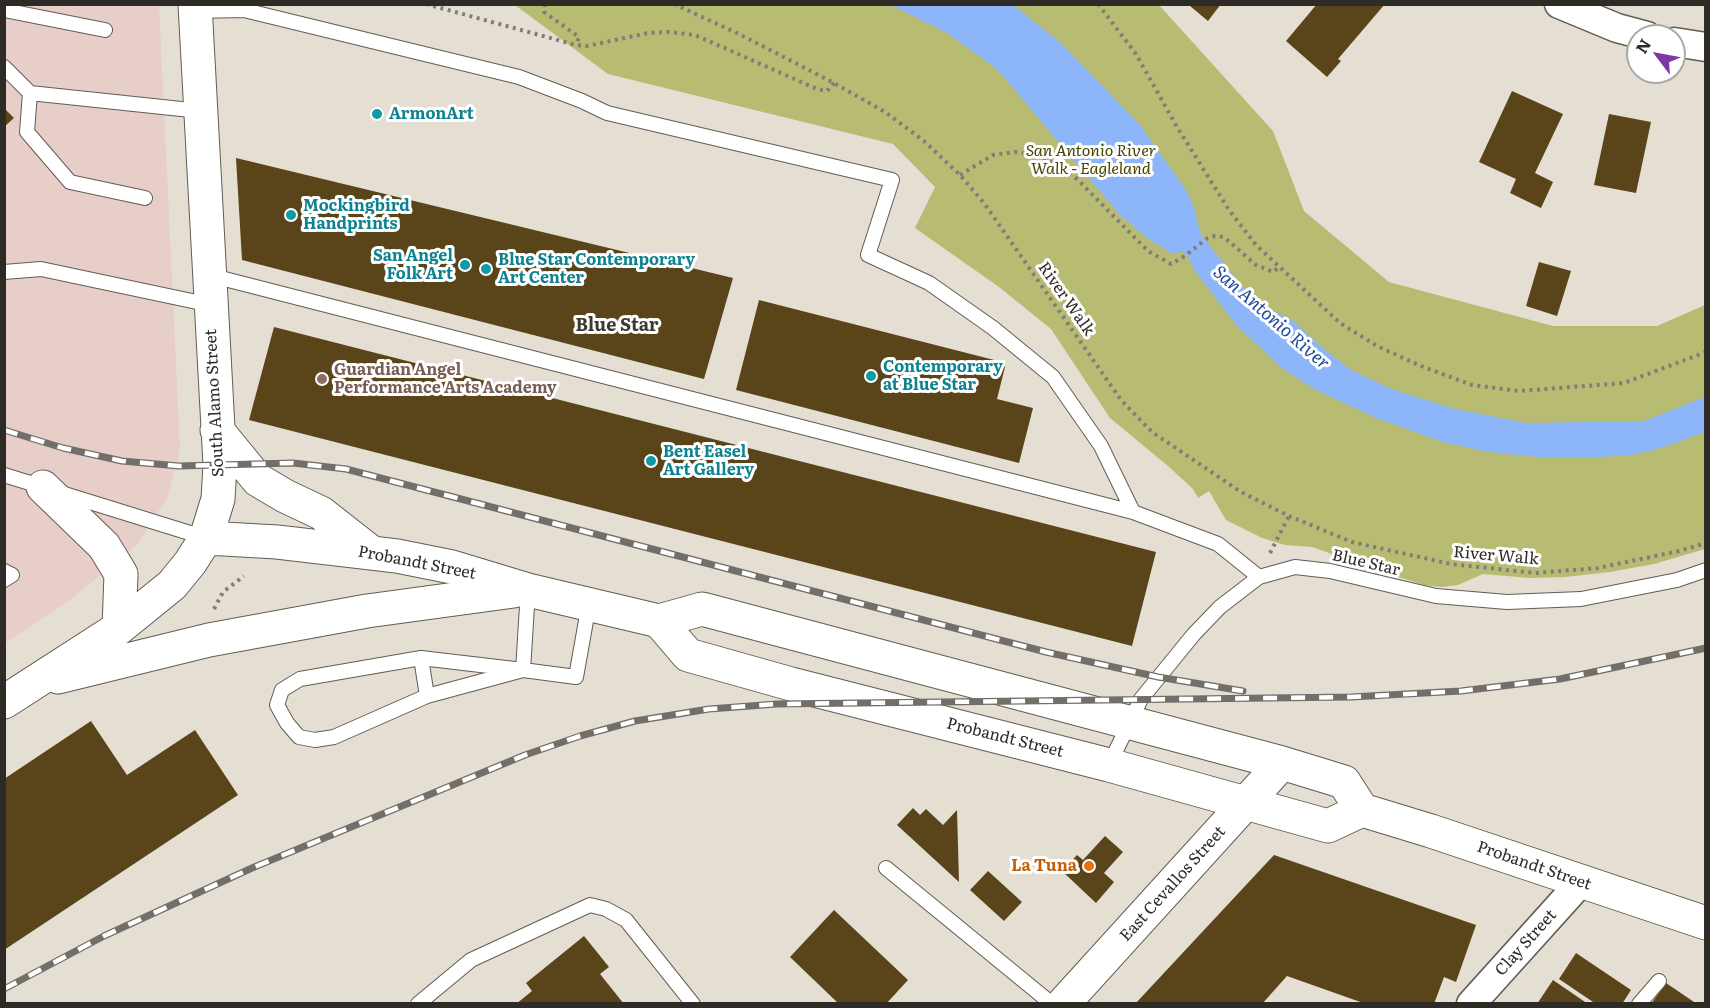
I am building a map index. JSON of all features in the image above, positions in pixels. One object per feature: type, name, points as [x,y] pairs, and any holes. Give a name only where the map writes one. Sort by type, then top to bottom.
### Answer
[{"type":"main road","name":"South Alamo Street","points":[[4,702],[119,628],[172,585],[206,537],[219,499],[220,465],[195,8]]},
{"type":"main road","points":[[217,430],[258,480],[321,513],[372,553]]},
{"type":"main road","points":[[43,487],[104,546],[120,574],[119,628]]},
{"type":"main road","name":"Probandt Street","points":[[206,537],[277,542],[372,553],[453,567],[528,590],[659,621],[702,609],[1282,763],[1344,782],[1362,810],[1706,923]]},
{"type":"main road","points":[[33,683],[209,640],[367,611],[528,590]]},
{"type":"main road","name":"Probandt Street","points":[[659,621],[688,655],[1109,765],[1328,826],[1362,810]]},
{"type":"main road","name":"East Cevallos Street","points":[[1063,1004],[1282,763]]},
{"type":"street","points":[[1559,4],[1626,30]]},
{"type":"street","points":[[1686,44],[1706,47]]},
{"type":"street","name":"Clay Street","points":[[1471,1004],[1581,882]]},
{"type":"lane","points":[[195,8],[244,10],[519,77],[607,113],[892,180],[868,255],[929,283],[993,328],[1053,377],[1101,446],[1133,512]]},
{"type":"lane","points":[[4,10],[105,30]]},
{"type":"lane","points":[[4,67],[30,93],[200,111]]},
{"type":"lane","points":[[30,93],[27,132],[70,182],[146,198]]},
{"type":"lane","points":[[4,272],[41,269],[210,290],[1049,491],[1133,512],[1218,544],[1259,577]]},
{"type":"lane","points":[[4,475],[206,537]]},
{"type":"lane","name":"Blue Star","points":[[1109,765],[1140,699],[1194,634],[1220,607],[1259,577],[1295,567],[1330,571],[1436,596],[1507,602],[1581,599],[1677,580],[1706,570]]},
{"type":"lane","points":[[4,571],[12,575],[4,580]]},
{"type":"lane","points":[[523,670],[528,590]]},
{"type":"lane","points":[[523,670],[427,696],[334,737],[315,740],[299,737],[287,723],[277,705],[282,690],[300,679],[421,658],[523,670],[576,677],[588,604]]},
{"type":"lane","points":[[421,658],[427,696]]},
{"type":"lane","points":[[886,868],[1052,1004]]},
{"type":"lane","points":[[418,1004],[471,960],[590,904],[606,909],[626,920],[693,1004]]},
{"type":"lane","points":[[1639,1004],[1659,981]]},
{"type":"path","points":[[426,4],[576,45],[587,46],[648,33],[669,32],[695,35],[817,89],[827,91],[834,83]]},
{"type":"path","points":[[545,4],[544,12],[579,37],[576,45]]},
{"type":"path","name":"River Walk","points":[[674,4],[739,34],[834,83],[885,112],[924,141],[960,175],[984,203],[1121,400],[1152,432],[1241,492],[1289,516],[1352,542],[1451,564],[1535,573],[1598,568],[1706,543]]},
{"type":"path","points":[[1098,4],[1136,54],[1177,127],[1229,210],[1256,245],[1278,268],[1340,323],[1377,346],[1420,366],[1472,385],[1519,391],[1624,383],[1706,352]]},
{"type":"path","points":[[960,175],[993,155],[1015,152],[1041,156],[1073,175],[1148,251],[1171,264],[1206,239],[1215,236],[1224,237],[1256,265],[1273,272],[1278,268]]},
{"type":"path","points":[[1259,577],[1289,516]]},
{"type":"path","points":[[213,610],[224,592],[244,576]]},
{"type":"shaded area","points":[[5,5],[159,5],[180,449],[168,496],[137,545],[70,600],[5,643]]},
{"type":"green space","name":"San Antonio River Walk - Eagleland","points":[[515,5],[1159,5],[1273,131],[1304,211],[1389,282],[1553,326],[1657,326],[1705,305],[1705,549],[1654,564],[1610,572],[1531,578],[1483,574],[1458,585],[1442,587],[1424,585],[1312,547],[1285,545],[1262,538],[1226,520],[1209,491],[1198,498],[1193,489],[1168,466],[1110,418],[1051,329],[999,287],[915,228],[935,187],[893,144],[608,74]]},
{"type":"water","name":"San Antonio River","points":[[891,5],[1013,5],[1060,42],[1140,125],[1186,190],[1195,209],[1202,236],[1243,287],[1272,310],[1292,320],[1351,370],[1394,390],[1455,409],[1527,423],[1644,421],[1705,397],[1705,432],[1638,454],[1602,457],[1538,457],[1488,452],[1443,442],[1376,418],[1314,389],[1282,368],[1237,326],[1192,267],[1183,251],[1173,254],[1147,238],[1120,215],[997,69],[947,33]]},
{"type":"building","points":[[1191,4],[1221,4],[1208,21],[1190,6]]},
{"type":"building","points":[[1317,4],[1385,4],[1338,59],[1341,61],[1327,77],[1286,41]]},
{"type":"building","points":[[1512,91],[1563,114],[1535,173],[1553,182],[1541,208],[1510,193],[1516,179],[1479,162]]},
{"type":"building","points":[[4,108],[14,118],[4,127]]},
{"type":"building","points":[[1609,114],[1651,122],[1636,193],[1594,185]]},
{"type":"building","name":"Blue Star Contemporary Art Center","points":[[236,158],[733,278],[704,379],[242,260]]},
{"type":"building","points":[[1539,262],[1571,271],[1557,316],[1526,306]]},
{"type":"building","name":"Contemporary at Blue Star","points":[[759,300],[1006,363],[997,399],[1033,408],[1019,463],[736,390]]},
{"type":"building","points":[[274,327],[1156,552],[1132,646],[249,420]]},
{"type":"building","points":[[91,721],[127,775],[195,730],[238,795],[4,950],[4,779]]},
{"type":"building","points":[[913,808],[920,815],[926,809],[943,825],[957,810],[959,882],[897,825]]},
{"type":"building","name":"La Tuna","points":[[1105,836],[1123,852],[1104,873],[1114,882],[1096,903],[1062,871],[1077,855],[1083,860]]},
{"type":"building","points":[[1274,855],[1476,925],[1456,982],[1444,977],[1434,1004],[1366,1004],[1287,976],[1262,1004],[1135,1004]]},
{"type":"building","points":[[988,871],[1022,902],[1004,921],[970,890]]},
{"type":"building","points":[[834,910],[908,980],[886,1004],[839,1004],[790,957]]},
{"type":"building","points":[[584,936],[609,967],[600,974],[624,1004],[516,1004],[532,991],[526,983]]},
{"type":"building","points":[[1576,953],[1631,990],[1622,1004],[1596,1004],[1559,979]]},
{"type":"building","points":[[1553,980],[1588,1004],[1537,1004]]},
{"type":"building","points":[[1666,983],[1697,1004],[1651,1004]]},
{"type":"railway","points":[[4,430],[63,448],[122,461],[179,466],[293,463],[346,469],[1046,652],[1158,677],[1243,691]]},
{"type":"railway","points":[[4,989],[104,936],[252,868],[525,755],[580,736],[635,721],[709,709],[777,704],[1351,697],[1461,691],[1560,679],[1706,648]]},
{"type":"place","name":"ArmonArt","points":[[377,114]]},
{"type":"place","name":"Mockingbird Handprints","points":[[291,215]]},
{"type":"place","name":"San Angel Folk Art","points":[[465,265]]},
{"type":"place","name":"Blue Star Contemporary Art Center","points":[[486,269]]},
{"type":"place","name":"Contemporary at Blue Star","points":[[871,376]]},
{"type":"place","name":"Guardian Angel Performance Arts Academy","points":[[322,379]]},
{"type":"place","name":"Bent Easel Art Gallery","points":[[651,461]]},
{"type":"place","name":"La Tuna","points":[[1089,866]]},
{"type":"district","name":"Blue Star","points":[[617,326]]}]
